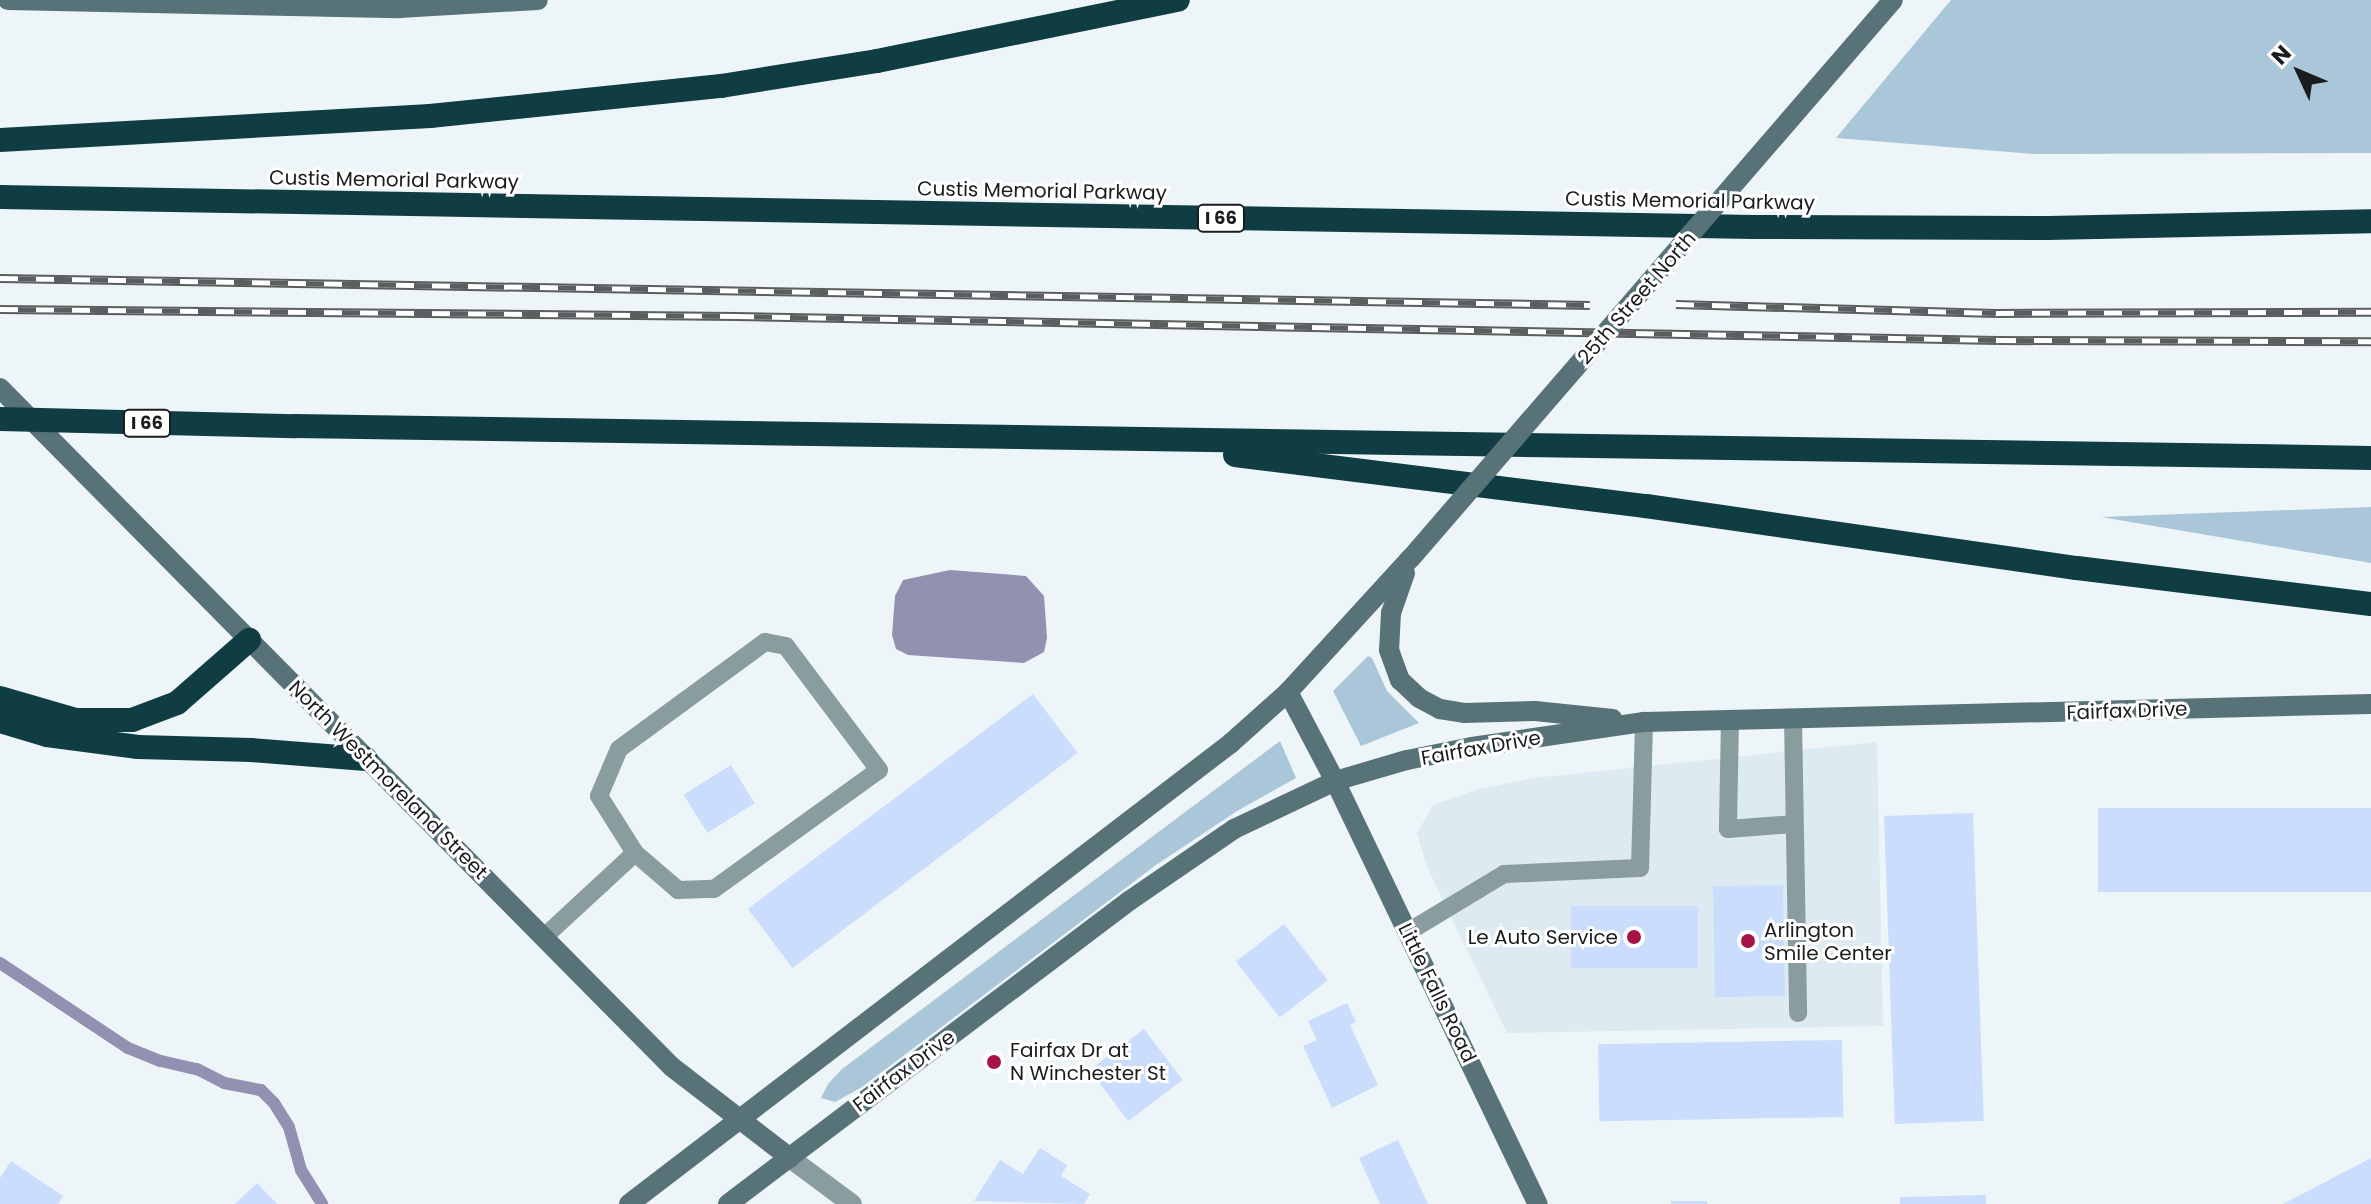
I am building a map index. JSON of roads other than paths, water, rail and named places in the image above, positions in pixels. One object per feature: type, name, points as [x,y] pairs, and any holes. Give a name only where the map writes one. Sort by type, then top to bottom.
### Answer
[{"type":"highway","points":[[6,140],[430,116],[705,88],[892,59],[1178,0]]},
{"type":"highway","name":"Custis Memorial Parkway","points":[[0,197],[1769,227],[2048,228],[2371,221]]},
{"type":"highway","name":"I 66","points":[[0,419],[1109,440],[2371,458]]},
{"type":"highway","points":[[1109,440],[1646,506],[2077,568],[2371,604]]},
{"type":"highway","points":[[0,698],[75,720],[132,720],[177,703],[249,640]]},
{"type":"highway","points":[[0,721],[47,735],[138,747],[251,750],[366,759]]},
{"type":"main road","points":[[8,0],[399,8],[538,0]]},
{"type":"main road","name":"25th Street North","points":[[1411,558],[1893,0]]},
{"type":"main road","name":"North Westmoreland Street","points":[[0,388],[686,1080],[790,1158]]},
{"type":"main road","points":[[629,1204],[1231,743],[1288,692],[1411,558]]},
{"type":"main road","points":[[1411,558],[1391,613],[1389,650],[1400,680],[1419,698],[1440,709],[1464,713],[1535,711],[1644,722]]},
{"type":"main road","points":[[1288,692],[1335,781]]},
{"type":"main road","name":"Fairfax Drive","points":[[728,1204],[1129,901],[1234,829],[1335,781],[1407,760],[1472,747],[1644,722],[2371,704]]},
{"type":"main road","name":"Little Falls Road","points":[[1335,781],[1538,1204]]},
{"type":"street","points":[[790,1158],[852,1204]]},
{"type":"lane","points":[[765,642],[786,646],[879,770],[714,889],[678,890],[635,853],[599,796],[619,749],[765,642]]},
{"type":"lane","points":[[1793,719],[1798,1013]]},
{"type":"lane","points":[[1730,720],[1728,829],[1794,824]]},
{"type":"lane","points":[[1408,932],[1504,874],[1640,868],[1644,722]]},
{"type":"lane","points":[[543,938],[635,853]]},
{"type":"waterway","points":[[0,963],[128,1048],[161,1061],[197,1069],[224,1083],[261,1090],[274,1103],[289,1127],[301,1170],[322,1204]]},
{"type":"railway","points":[[0,278],[1590,305]]},
{"type":"railway","points":[[1676,304],[1996,313],[2371,312]]},
{"type":"railway","points":[[0,309],[736,316],[1998,340],[2371,341]]},
{"type":"place","name":"Le Auto Service","points":[[1634,937]]},
{"type":"place","name":"Arlington Smile Center","points":[[1748,941]]},
{"type":"place","name":"Fairfax Dr at N Winchester St","points":[[994,1062]]}]
